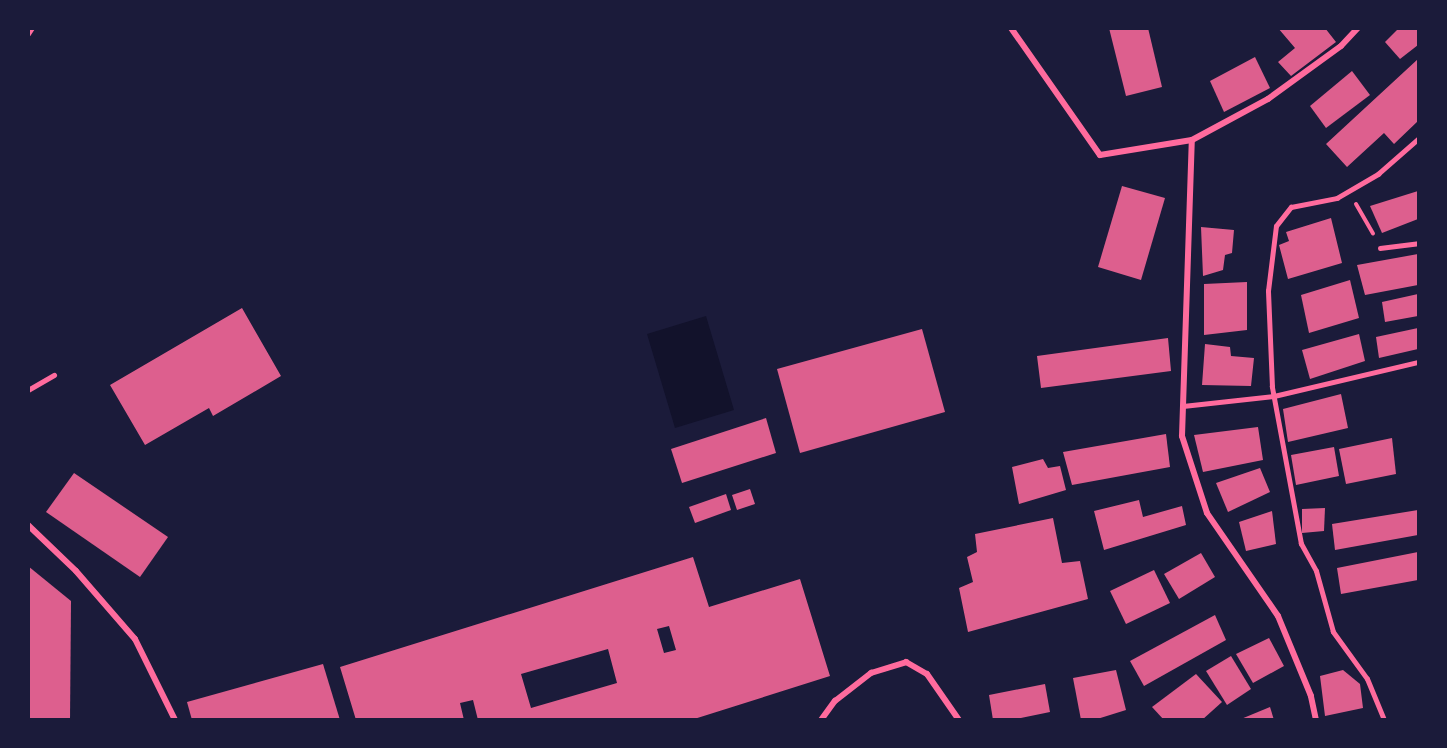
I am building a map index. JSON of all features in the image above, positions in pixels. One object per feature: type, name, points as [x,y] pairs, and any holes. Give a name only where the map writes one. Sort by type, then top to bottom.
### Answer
[{"type":"street","points":[[28,34],[32,28]]},
{"type":"street","points":[[1011,28],[1100,155],[1192,140],[1268,99],[1341,46],[1358,28]]},
{"type":"street","points":[[1192,140],[1182,436],[1207,513],[1278,616],[1311,696],[1316,720]]},
{"type":"street","points":[[28,525],[76,571],[135,639],[176,720]]},
{"type":"street","points":[[821,720],[835,701],[871,672],[906,662],[927,674],[959,720]]},
{"type":"lane","points":[[1384,720],[1367,679],[1333,632],[1316,571],[1301,544],[1274,396],[1269,291],[1276,226],[1291,207],[1337,198],[1378,174],[1419,139]]},
{"type":"lane","points":[[1380,248],[1419,243]]},
{"type":"lane","points":[[1183,406],[1274,396],[1419,362]]},
{"type":"lane","points":[[28,390],[54,375]]},
{"type":"path","points":[[1349,191],[1380,248]]},
{"type":"shaded area","points":[[706,316],[734,410],[675,428],[647,334]]},
{"type":"building","points":[[1109,28],[1148,28],[1162,87],[1126,96]]},
{"type":"building","points":[[1278,28],[1325,28],[1336,42],[1291,76],[1278,62],[1295,48]]},
{"type":"building","points":[[1399,28],[1418,28],[1418,45],[1400,59],[1385,42]]},
{"type":"building","points":[[1255,57],[1270,88],[1224,112],[1210,81]]},
{"type":"building","points":[[1418,59],[1418,121],[1394,144],[1384,133],[1347,167],[1326,144]]},
{"type":"building","points":[[1352,71],[1370,95],[1326,128],[1310,106]]},
{"type":"building","points":[[1122,186],[1165,198],[1141,280],[1098,267]]},
{"type":"building","points":[[1418,191],[1418,219],[1382,233],[1370,206]]},
{"type":"building","points":[[1331,218],[1342,263],[1288,279],[1279,245],[1289,241],[1286,232]]},
{"type":"building","points":[[1201,227],[1234,230],[1232,253],[1225,255],[1223,270],[1203,276]]},
{"type":"building","points":[[1418,254],[1418,285],[1365,295],[1357,265]]},
{"type":"building","points":[[1350,280],[1359,318],[1309,333],[1301,295]]},
{"type":"building","points":[[1247,282],[1247,330],[1204,335],[1204,284]]},
{"type":"building","points":[[1418,294],[1418,316],[1385,322],[1382,302]]},
{"type":"building","points":[[242,308],[281,376],[213,416],[209,408],[145,445],[110,385]]},
{"type":"building","points":[[1418,328],[1418,349],[1379,358],[1376,337]]},
{"type":"building","points":[[922,329],[945,412],[800,453],[777,369]]},
{"type":"building","points":[[1359,334],[1365,361],[1310,379],[1302,350]]},
{"type":"building","points":[[1168,338],[1171,371],[1041,388],[1037,356]]},
{"type":"building","points":[[1205,344],[1230,347],[1231,356],[1254,358],[1251,386],[1202,385]]},
{"type":"building","points":[[1341,394],[1348,428],[1288,442],[1283,409]]},
{"type":"building","points":[[766,418],[776,453],[682,483],[671,449]]},
{"type":"building","points":[[1258,427],[1263,460],[1203,472],[1194,435]]},
{"type":"building","points":[[1166,434],[1170,467],[1072,485],[1063,452]]},
{"type":"building","points":[[1392,438],[1396,474],[1346,484],[1339,449]]},
{"type":"building","points":[[1334,447],[1339,476],[1296,485],[1291,455]]},
{"type":"building","points":[[1043,459],[1048,468],[1060,466],[1066,490],[1019,504],[1012,467]]},
{"type":"building","points":[[1260,468],[1270,492],[1228,512],[1216,483]]},
{"type":"building","points":[[74,473],[168,537],[140,577],[46,512]]},
{"type":"building","points":[[750,489],[755,504],[737,510],[732,495]]},
{"type":"building","points":[[726,494],[731,510],[695,523],[689,507]]},
{"type":"building","points":[[1139,500],[1143,517],[1182,506],[1186,525],[1104,550],[1094,511]]},
{"type":"building","points":[[1325,508],[1324,531],[1302,533],[1302,509]]},
{"type":"building","points":[[1418,510],[1418,535],[1335,550],[1332,524]]},
{"type":"building","points":[[1272,511],[1276,544],[1246,551],[1239,522]]},
{"type":"building","points":[[1053,518],[1062,563],[1080,561],[1088,599],[968,632],[959,588],[973,582],[967,557],[977,552],[975,534]]},
{"type":"building","points":[[1418,552],[1418,580],[1341,594],[1337,568]]},
{"type":"building","points":[[1201,553],[1215,577],[1179,599],[1164,574]]},
{"type":"building","points":[[693,557],[709,607],[800,579],[830,676],[691,720],[478,720],[473,700],[460,703],[464,720],[356,720],[340,667]],"holes":[[[669,626],[676,650],[664,653],[657,629]],[[608,649],[617,683],[531,708],[521,674]]]},
{"type":"building","points":[[28,566],[71,601],[70,720],[28,720]]},
{"type":"building","points":[[1154,570],[1170,603],[1126,624],[1110,591]]},
{"type":"building","points":[[1215,615],[1226,640],[1144,686],[1130,661]]},
{"type":"building","points":[[1269,638],[1284,666],[1253,683],[1236,654]]},
{"type":"building","points":[[1231,656],[1251,689],[1227,705],[1206,671]]},
{"type":"building","points":[[323,664],[340,720],[192,720],[187,702]]},
{"type":"building","points":[[1116,670],[1126,710],[1094,720],[1081,720],[1073,678]]},
{"type":"building","points":[[1343,670],[1360,684],[1363,708],[1325,716],[1320,676]]},
{"type":"building","points":[[1196,674],[1222,702],[1202,720],[1164,720],[1152,707]]},
{"type":"building","points":[[1045,684],[1050,712],[1011,720],[993,720],[989,695]]},
{"type":"building","points":[[1270,707],[1274,720],[1241,720],[1241,719]]}]
